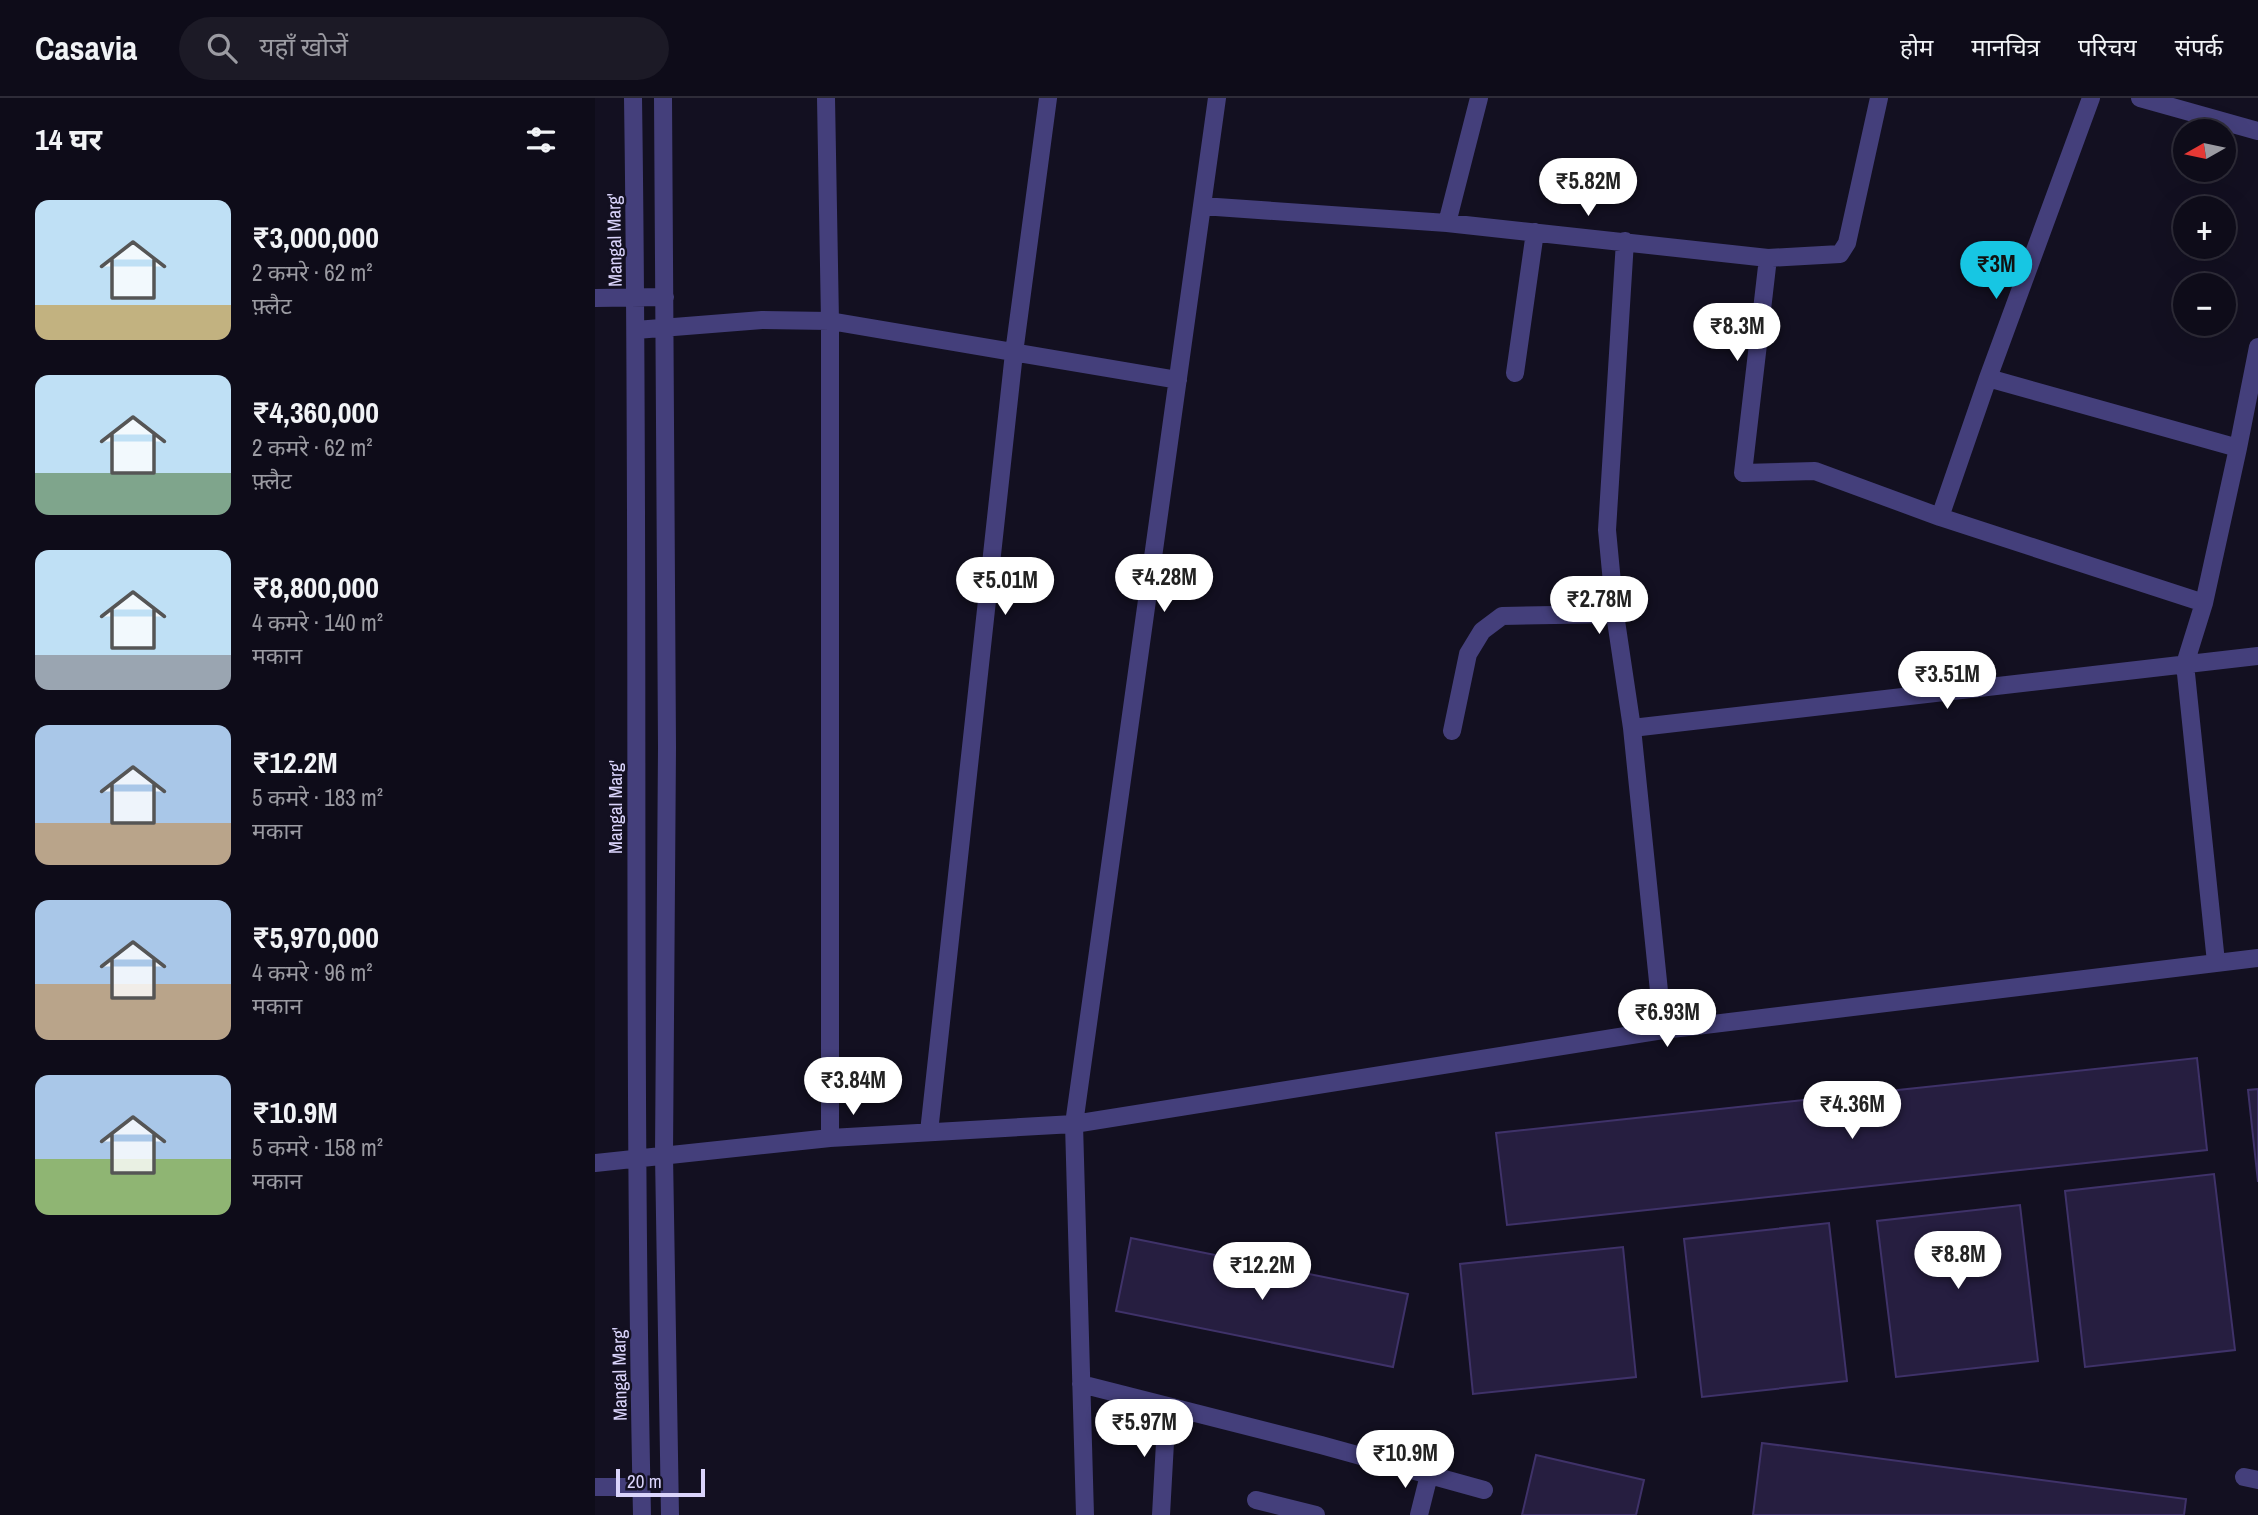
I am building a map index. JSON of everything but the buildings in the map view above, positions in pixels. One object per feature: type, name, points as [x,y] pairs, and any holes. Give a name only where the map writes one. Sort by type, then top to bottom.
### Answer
[{"type":"street","name":"Mangal Marg'","points":[[633,98],[636,298],[636,1158],[642,1515]]},
{"type":"street","points":[[663,98],[667,760],[664,1155],[670,1515]]},
{"type":"street","points":[[826,98],[830,321],[830,1138]]},
{"type":"street","points":[[929,1132],[1014,353],[1048,98]]},
{"type":"street","points":[[1085,1515],[1074,1124],[1217,98]]},
{"type":"street","points":[[1447,223],[1479,98]]},
{"type":"street","points":[[1940,517],[2091,98]]},
{"type":"street","points":[[2140,98],[2258,131]]},
{"type":"street","points":[[1202,206],[1447,223],[1768,258],[1840,254],[1847,243],[1877,99]]},
{"type":"street","points":[[1515,373],[1535,232]]},
{"type":"street","points":[[1625,241],[1607,530],[1615,614],[1632,728],[1663,1030]]},
{"type":"street","points":[[1768,258],[1743,473],[1815,471],[1940,517],[2204,603]]},
{"type":"street","points":[[595,298],[665,297]]},
{"type":"street","points":[[636,331],[762,320],[830,321],[1178,380]]},
{"type":"street","points":[[2216,962],[2185,664],[2204,603],[2258,347]]},
{"type":"street","points":[[1988,378],[2238,448]]},
{"type":"street","points":[[1452,732],[1468,654],[1482,631],[1502,616],[1615,614]]},
{"type":"street","points":[[1632,728],[2258,656]]},
{"type":"street","points":[[595,1163],[830,1138],[1074,1124],[1663,1030],[2258,958]]},
{"type":"street","points":[[1081,1384],[1485,1490]]},
{"type":"street","points":[[1161,1515],[1167,1406]]},
{"type":"street","points":[[1419,1515],[1429,1475]]},
{"type":"street","points":[[595,1488],[642,1487]]},
{"type":"street","points":[[1256,1500],[1317,1515]]}]
